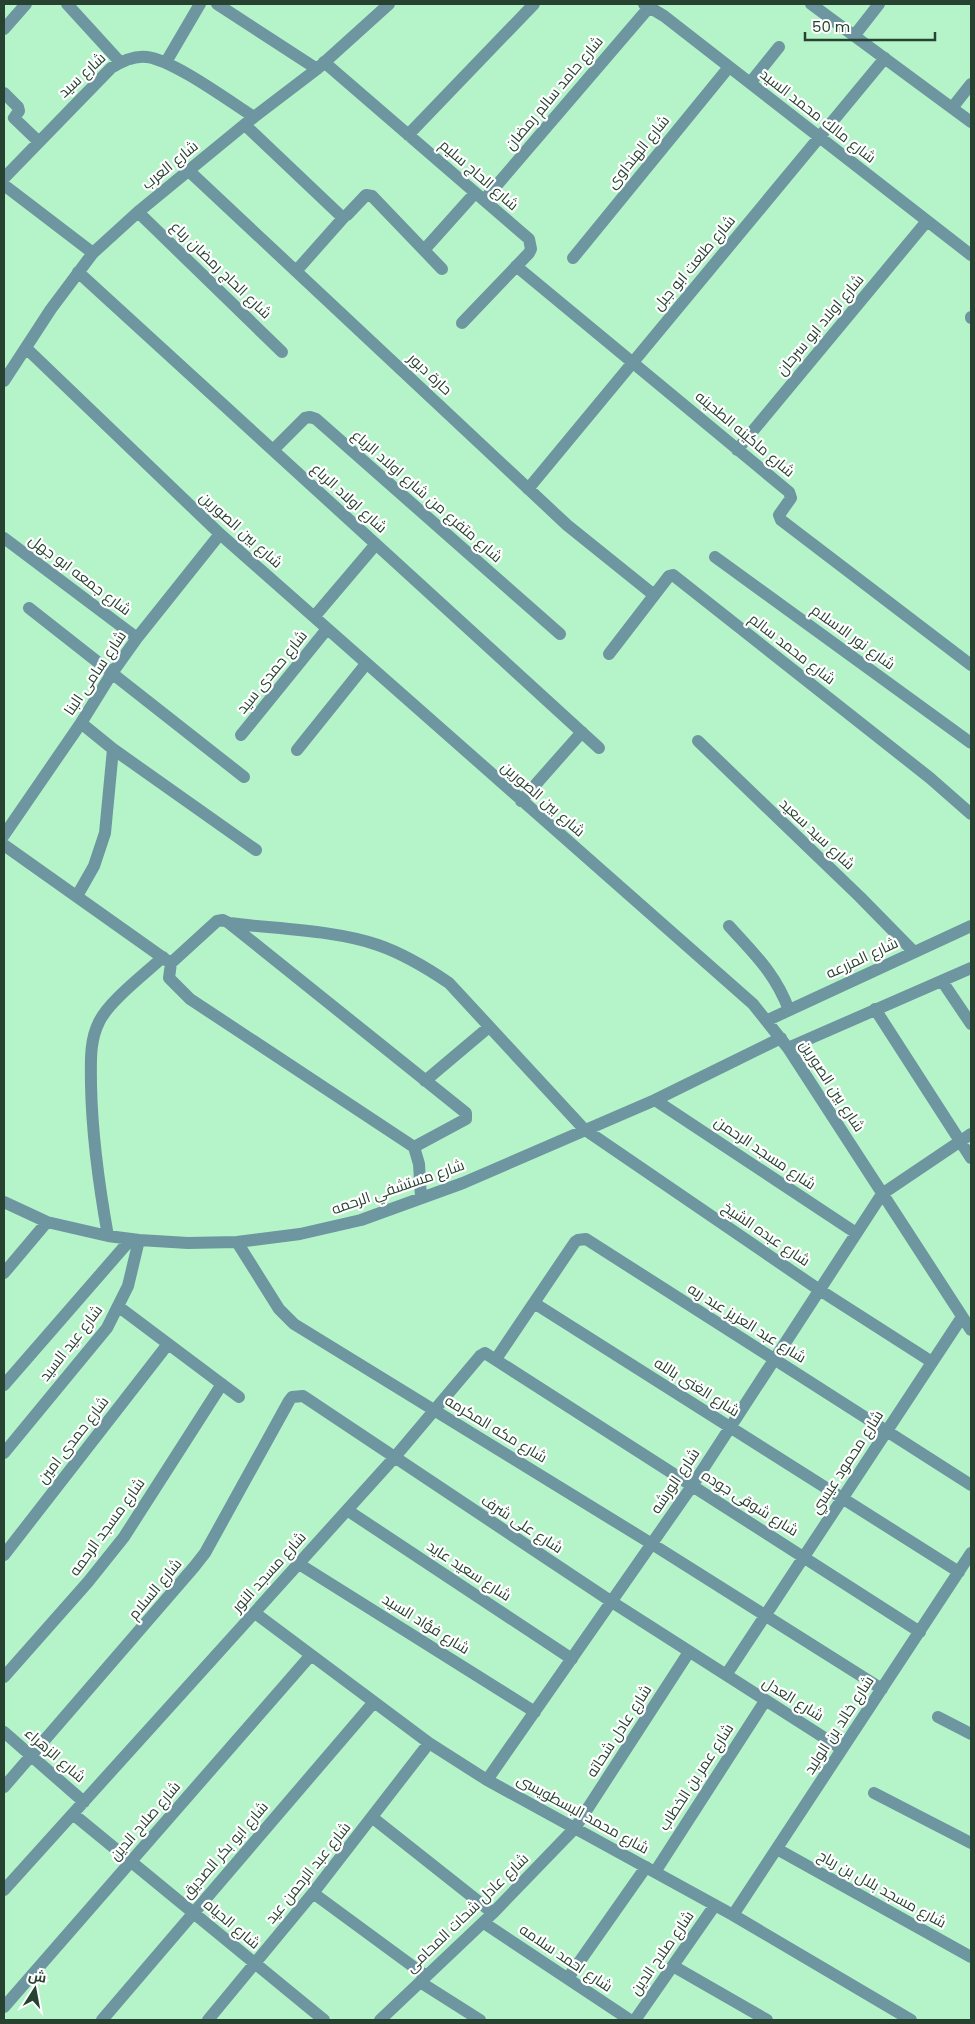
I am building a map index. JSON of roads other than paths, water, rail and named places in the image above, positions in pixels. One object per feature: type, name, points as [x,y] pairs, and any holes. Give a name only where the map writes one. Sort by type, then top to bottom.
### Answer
[{"type":"street","points":[[4,29],[26,4]]},
{"type":"street","points":[[66,4],[120,62]]},
{"type":"street","points":[[166,62],[200,4]]},
{"type":"street","name":"شارع الحاج سليم","points":[[218,4],[321,65],[408,134],[529,239],[531,244],[529,253],[462,323]]},
{"type":"street","name":"شارع العرب","points":[[4,381],[93,253],[138,212],[321,65],[389,4]]},
{"type":"street","points":[[408,134],[534,4]]},
{"type":"street","points":[[811,4],[971,122]]},
{"type":"street","points":[[854,36],[878,4]]},
{"type":"street","name":"شارع مالك محمد السيد","points":[[648,5],[971,255]]},
{"type":"street","name":"شارع حامد سالم رمضان","points":[[424,250],[480,196],[648,5]]},
{"type":"street","points":[[750,83],[779,47]]},
{"type":"street","name":"شارع سيد","points":[[4,178],[111,68],[120,62],[145,56],[166,62],[250,121]]},
{"type":"street","name":"شارع طلعت ابو جبل","points":[[528,489],[885,58]]},
{"type":"street","name":"شارع الهنداوى","points":[[573,258],[729,67]]},
{"type":"street","points":[[952,108],[971,84]]},
{"type":"street","points":[[4,93],[18,107],[18,112],[14,118],[38,141]]},
{"type":"street","points":[[250,121],[344,217]]},
{"type":"street","name":"حارة دبور","points":[[188,171],[297,270],[528,489],[580,536],[654,595]]},
{"type":"street","points":[[4,185],[93,253]]},
{"type":"street","points":[[297,270],[366,195],[372,196],[442,269]]},
{"type":"street","name":"شارع الحاج رمضان رباع","points":[[138,212],[282,352]]},
{"type":"street","name":"شارع اولاد ابو سرحان","points":[[737,450],[927,221]]},
{"type":"street","name":"شارع ماكينه الطحينه","points":[[516,266],[789,492],[792,498],[779,515],[781,520],[971,665]]},
{"type":"street","name":"شارع اولاد الرباع","points":[[78,272],[599,748]]},
{"type":"street","name":"شارع بين الصورين","points":[[26,348],[220,534],[521,801],[737,988],[768,1020],[785,1043],[971,1330]]},
{"type":"street","name":"شارع متفرع من شارع اولاد الرباع","points":[[273,450],[305,418],[316,419],[560,634]]},
{"type":"street","name":"شارع سامى البنا","points":[[4,835],[137,638],[220,534]]},
{"type":"street","name":"شارع جمعه ابو جهل","points":[[4,538],[137,638]]},
{"type":"street","points":[[314,617],[376,544]]},
{"type":"street","name":"شارع نور الاسلام","points":[[715,556],[971,743]]},
{"type":"street","name":"شارع محمد سالم","points":[[608,654],[669,576],[673,575],[930,778],[971,814]]},
{"type":"street","points":[[29,608],[244,777]]},
{"type":"street","name":"شارع حمدى سيد","points":[[241,735],[327,629]]},
{"type":"street","points":[[297,750],[366,664]]},
{"type":"street","points":[[81,723],[113,749],[256,850]]},
{"type":"street","points":[[521,801],[582,732]]},
{"type":"street","name":"شارع سيد سعيد","points":[[698,742],[860,897],[914,952]]},
{"type":"street","points":[[77,896],[94,866],[105,833],[113,749]]},
{"type":"street","points":[[4,845],[167,960],[169,978],[190,999],[414,1147],[419,1164],[421,1198]]},
{"type":"street","points":[[108,1236],[97,1170],[91,1106],[90,1049],[99,1022],[110,1006],[217,921],[230,922],[467,1115],[466,1118],[414,1147]]},
{"type":"street","name":"شارع عبده الشيخ","points":[[230,922],[349,938],[378,945],[427,968],[449,984],[584,1130],[818,1289],[932,1362]]},
{"type":"street","points":[[729,926],[768,969],[780,989],[789,1010]]},
{"type":"street","name":"شارع المزرعه","points":[[768,1020],[971,926]]},
{"type":"street","points":[[785,1043],[875,1009],[971,968]]},
{"type":"street","points":[[942,980],[971,1024]]},
{"type":"street","points":[[875,1009],[966,1138],[971,1158]]},
{"type":"street","points":[[425,1082],[489,1027]]},
{"type":"street","name":"شارع مستشفي الرحمه","points":[[4,1202],[47,1222],[135,1240],[188,1243],[237,1242],[300,1234],[361,1220],[462,1183],[785,1043]]},
{"type":"street","name":"شارع مسجد الرحمن","points":[[655,1100],[856,1233]]},
{"type":"street","points":[[882,1194],[966,1138]]},
{"type":"street","name":"شارع الورشه","points":[[488,1780],[692,1486],[818,1289],[882,1194]]},
{"type":"street","points":[[4,1273],[47,1222]]},
{"type":"street","name":"شارع مسجد النور","points":[[4,1890],[394,1458],[482,1354],[492,1356],[534,1302],[575,1242],[582,1239],[590,1242]]},
{"type":"street","points":[[4,1385],[135,1240]]},
{"type":"street","name":"شارع عيد السيد","points":[[4,1453],[107,1328],[128,1286],[135,1240]]},
{"type":"street","name":"شارع مكه المكرمه","points":[[237,1242],[279,1309],[303,1330],[652,1544],[882,1688]]},
{"type":"street","name":"شارع عبد العزيز عبد ربه","points":[[590,1242],[971,1485]]},
{"type":"street","name":"شارع الغنى بالله","points":[[534,1302],[958,1572]]},
{"type":"street","points":[[119,1307],[239,1397]]},
{"type":"street","name":"شارع محمود عيسي","points":[[726,1675],[962,1317]]},
{"type":"street","name":"شارع حمدى امين","points":[[4,1555],[168,1344]]},
{"type":"street","name":"شارع شوقى جوده","points":[[492,1356],[920,1632]]},
{"type":"street","name":"شارع مسجد الرحمه","points":[[4,1677],[118,1545],[222,1384]]},
{"type":"street","name":"شارع على شرف","points":[[303,1396],[612,1602],[726,1675]]},
{"type":"street","name":"شارع السلام","points":[[4,1788],[189,1574],[205,1553],[289,1401],[292,1397],[303,1396]]},
{"type":"street","name":"شارع سعيد عايد","points":[[347,1510],[572,1659]]},
{"type":"street","name":"شارع خالد بن الوليد","points":[[733,1915],[971,1553]]},
{"type":"street","name":"شارع فؤاد السيد","points":[[299,1564],[535,1712]]},
{"type":"street","name":"شارع محمد البسطويسى","points":[[254,1613],[429,1744],[488,1780],[733,1915],[911,2020]]},
{"type":"street","name":"شارع عادل شحاته","points":[[575,1828],[689,1652]]},
{"type":"street","name":"شارع صلاح الدين","points":[[4,2007],[311,1655]]},
{"type":"street","name":"شارع العدل","points":[[726,1675],[842,1749]]},
{"type":"street","name":"شارع عمر بن الخطاب","points":[[568,1978],[650,1870],[765,1701]]},
{"type":"street","name":"شارع ابو بكر الصديق","points":[[102,2020],[374,1702]]},
{"type":"street","points":[[938,1717],[971,1734]]},
{"type":"street","name":"شارع الزهراء","points":[[4,1732],[84,1802]]},
{"type":"street","name":"شارع عبد الرحمن عيد","points":[[208,2020],[313,1893],[429,1744]]},
{"type":"street","points":[[874,1793],[971,1843]]},
{"type":"street","name":"شارع الحياه","points":[[74,1814],[324,2020]]},
{"type":"street","points":[[373,1818],[493,1914]]},
{"type":"street","name":"شارع عادل شحات المحامى","points":[[380,2020],[484,1923],[575,1828]]},
{"type":"street","name":"شارع مسجد بلال بن رباح","points":[[777,1849],[971,1957]]},
{"type":"street","points":[[313,1893],[423,1979],[480,2020]]},
{"type":"street","name":"شارع صلاح الدين","points":[[635,2020],[715,1905]]},
{"type":"street","name":"شارع احمد سلامه","points":[[484,1923],[630,2020]]},
{"type":"street","points":[[673,1966],[767,2020]]}]
